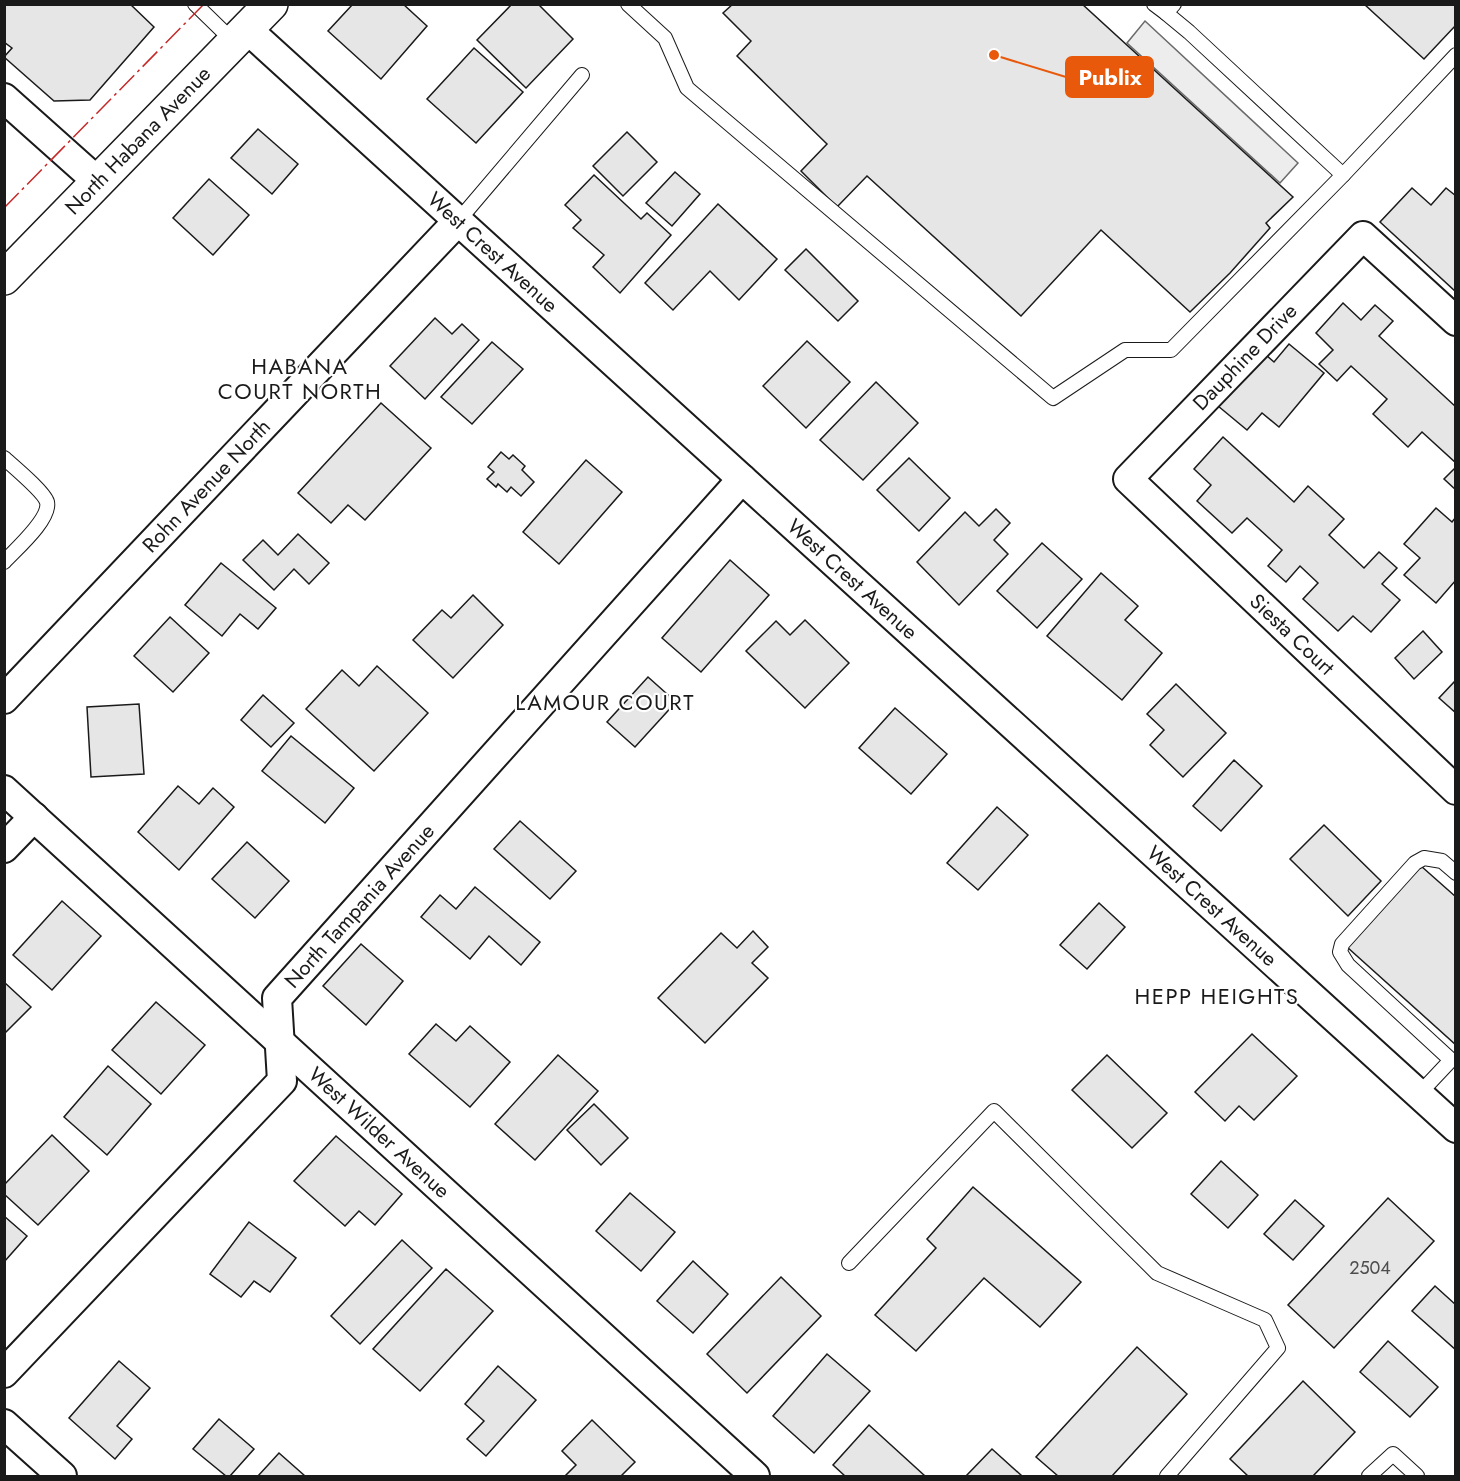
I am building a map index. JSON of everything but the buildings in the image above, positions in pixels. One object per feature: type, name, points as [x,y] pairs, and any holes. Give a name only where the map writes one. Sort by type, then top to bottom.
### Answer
[{"type":"street","name":"North Habana Avenue","points":[[4,278],[271,4]]},
{"type":"street","name":"West Crest Avenue","points":[[241,36],[458,221],[1455,1128]]},
{"type":"street","points":[[4,98],[97,181]]},
{"type":"street","name":"Rohn Avenue North","points":[[4,699],[458,221]]},
{"type":"street","name":"Dauphine Drive","points":[[1128,479],[1363,236],[1455,321]]},
{"type":"street","name":"North Tampania Avenue","points":[[4,1373],[282,1081],[277,998],[742,479]]},
{"type":"street","name":"Siesta Court","points":[[1128,479],[1455,790]]},
{"type":"street","name":"West Wilder Avenue","points":[[4,790],[755,1476]]},
{"type":"street","points":[[4,848],[34,817]]},
{"type":"street","points":[[4,1424],[62,1476]]},
{"type":"lane","points":[[195,4],[241,36]]},
{"type":"lane","points":[[628,4],[665,38],[687,88],[1053,398],[1125,350],[1171,350],[1343,175],[1455,55]]},
{"type":"lane","points":[[1154,4],[1170,9],[1189,32],[1343,175]]},
{"type":"lane","points":[[458,221],[582,75]]},
{"type":"lane","points":[[4,458],[42,494],[47,503],[42,520],[4,562]]},
{"type":"lane","points":[[1419,1094],[1453,1060],[1348,965],[1340,952],[1342,944],[1415,863],[1424,858],[1442,861],[1455,873]]},
{"type":"lane","points":[[849,1263],[994,1111],[1157,1273],[1265,1320],[1278,1348],[1167,1476]]},
{"type":"lane","points":[[1369,1476],[1393,1454],[1417,1476]]},
{"type":"shaded area","points":[[1145,21],[1298,163],[1280,183],[1127,43]]},
{"type":"power","points":[[4,208],[204,4]]},
{"type":"place","name":"Publix","points":[[994,55]]},
{"type":"district","name":"HABANA COURT NORTH","points":[[300,378]]},
{"type":"district","name":"LAMOUR COURT","points":[[605,702]]},
{"type":"district","name":"HEPP HEIGHTS","points":[[1217,996]]}]
